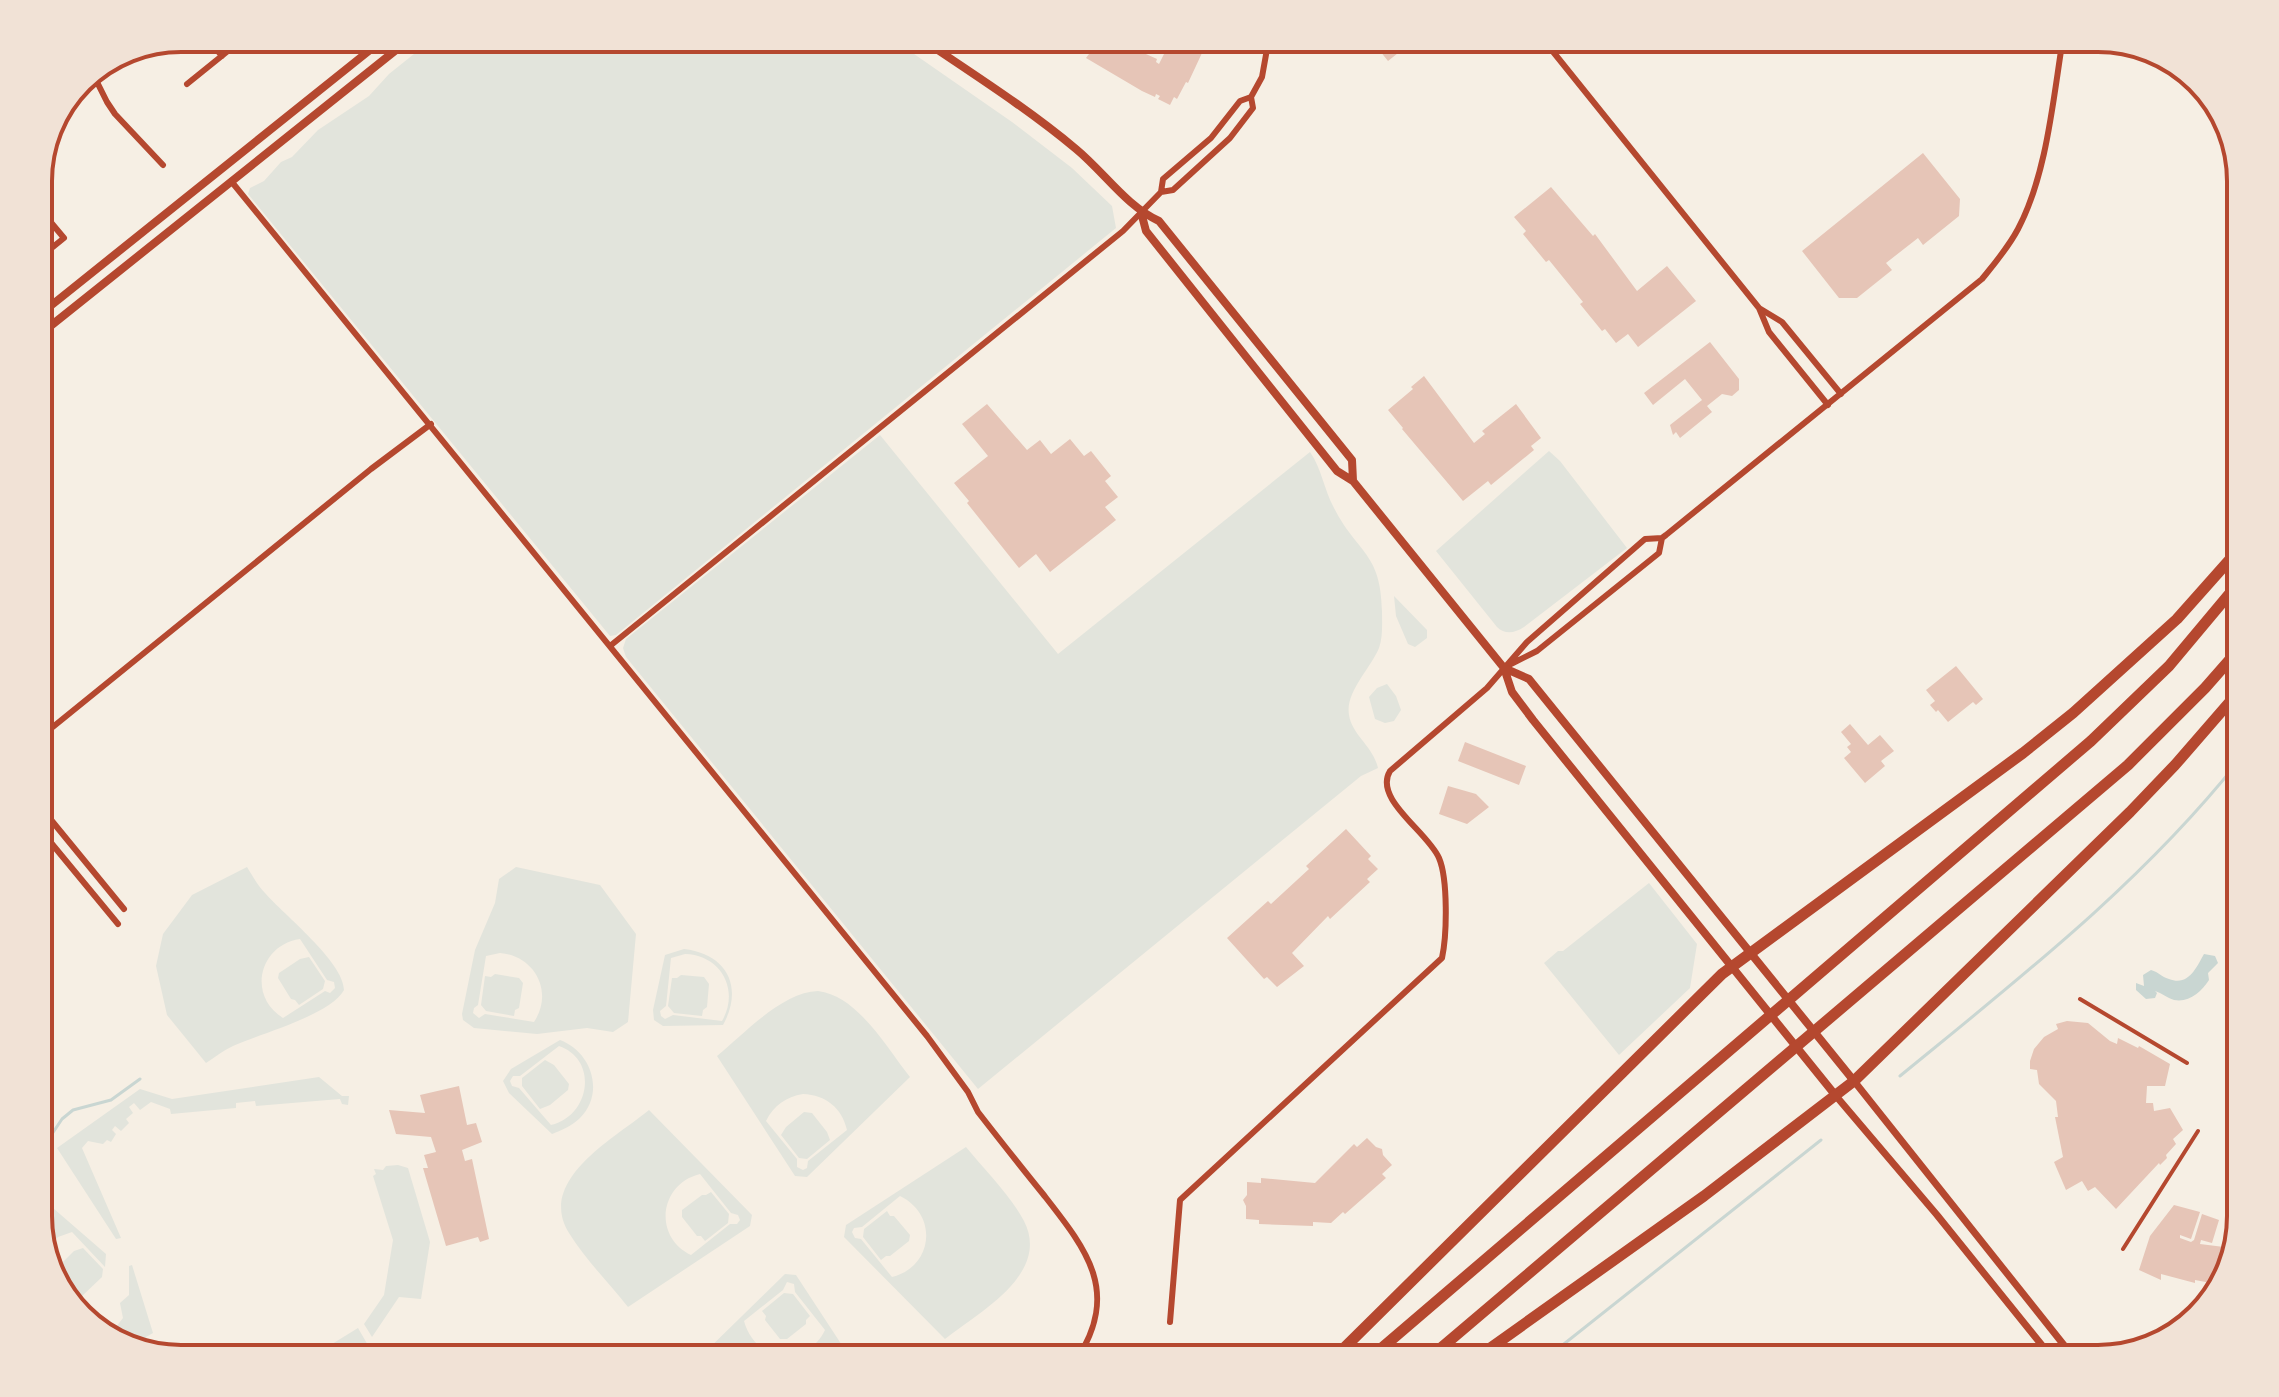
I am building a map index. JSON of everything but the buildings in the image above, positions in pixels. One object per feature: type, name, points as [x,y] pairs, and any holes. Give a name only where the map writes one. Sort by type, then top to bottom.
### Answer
[{"type":"highway","points":[[1347,1345],[1732,966],[2011,762],[2073,713],[2177,619],[2227,563]]},
{"type":"highway","points":[[1385,1345],[2100,732],[2169,666],[2227,597]]},
{"type":"highway","points":[[1445,1345],[2128,765],[2227,663]]},
{"type":"highway","points":[[1495,1345],[1704,1196],[1854,1081],[2130,812],[2227,705]]},
{"type":"main road","points":[[52,305],[368,52]]},
{"type":"main road","points":[[52,325],[393,52]]},
{"type":"main road","points":[[940,52],[1075,148],[1141,212],[1159,221],[1352,460],[1353,481]]},
{"type":"main road","points":[[1141,212],[1146,231],[1229,338],[1337,471],[1353,481],[1504,668],[1512,692],[1533,720],[1836,1096]]},
{"type":"main road","points":[[1504,668],[1529,679],[1854,1081]]},
{"type":"street","points":[[219,52],[222,56]]},
{"type":"street","points":[[187,84],[227,52]]},
{"type":"street","points":[[610,646],[1111,241],[1161,192],[1173,190],[1230,138],[1253,108],[1251,97],[1262,77],[1266,52]]},
{"type":"street","points":[[1553,52],[1759,308],[1769,332],[1831,402]]},
{"type":"street","points":[[1170,1322],[1180,1200],[1442,958],[1444,874],[1439,857],[1428,841],[1386,792],[1386,778],[1395,765],[1487,688],[1527,642],[1645,539],[1662,538],[1967,292],[2008,247],[2019,228],[2037,178],[2060,52]]},
{"type":"street","points":[[97,83],[115,114],[163,165]]},
{"type":"street","points":[[1161,192],[1163,179],[1211,138],[1240,101],[1251,97]]},
{"type":"street","points":[[231,181],[927,1036],[968,1092],[978,1112],[1080,1243],[1091,1263],[1098,1289],[1096,1318],[1083,1345]]},
{"type":"street","points":[[52,224],[64,238],[52,248]]},
{"type":"street","points":[[1759,308],[1782,322],[1841,394]]},
{"type":"street","points":[[52,728],[431,424]]},
{"type":"street","points":[[1504,668],[1537,651],[1659,553],[1662,538]]},
{"type":"street","points":[[52,821],[124,909]]},
{"type":"street","points":[[52,844],[118,924]]},
{"type":"street","points":[[2080,999],[2187,1063]]},
{"type":"street","points":[[1854,1081],[2064,1345]]},
{"type":"street","points":[[1836,1096],[1937,1215],[2039,1345]]},
{"type":"street","points":[[2123,1249],[2198,1131]]},
{"type":"shaded area","points":[[416,52],[911,52],[1072,168],[1112,206],[1116,228],[616,635],[610,636],[248,194],[250,188],[264,181],[318,130],[369,96],[389,74]]},
{"type":"shaded area","points":[[880,435],[1058,654],[1310,452],[1334,508],[1372,564],[1381,591],[1380,644],[1349,706],[1351,722],[1372,753],[1378,768],[1361,776],[978,1089],[626,657],[623,648],[626,639]]},
{"type":"shaded area","points":[[1549,451],[1627,548],[1524,627],[1507,632],[1497,627],[1436,551]]},
{"type":"shaded area","points":[[1394,596],[1427,630],[1427,638],[1415,647],[1408,644],[1396,616]]},
{"type":"shaded area","points":[[1387,684],[1401,710],[1394,721],[1385,723],[1375,719],[1369,697],[1377,688]]},
{"type":"shaded area","points":[[247,867],[262,890],[324,953],[334,966],[344,990],[337,999],[310,1016],[233,1046],[206,1063],[167,1015],[156,966],[163,934],[192,895]],"holes":[[[300,939],[327,980],[334,982],[335,988],[330,993],[325,991],[283,1018],[272,1009],[262,985],[267,961],[275,951],[286,943]]]},
{"type":"shaded area","points":[[516,867],[600,885],[636,934],[628,1022],[613,1032],[587,1028],[537,1034],[474,1028],[463,1020],[475,950],[495,903],[499,879]],"holes":[[[500,953],[523,961],[538,977],[542,999],[540,1011],[534,1022],[485,1014],[479,1018],[473,1013],[478,1005],[486,956]]]},
{"type":"shaded area","points":[[1649,883],[1697,944],[1690,988],[1619,1055],[1544,963]]},
{"type":"shaded area","points":[[684,949],[699,952],[721,965],[728,975],[732,998],[723,1025],[663,1026],[654,1020],[653,1010],[665,955]],"holes":[[[685,954],[698,956],[717,967],[728,986],[729,998],[722,1021],[673,1015],[665,1019],[660,1011],[666,1006],[671,958]]]},
{"type":"shaded area","points":[[2204,954],[2215,956],[2218,963],[2208,973],[2206,984],[2190,998],[2174,1000],[2155,991],[2155,998],[2146,999],[2136,990],[2136,983],[2144,986],[2143,975],[2151,970],[2176,981],[2187,978]]},
{"type":"shaded area","points":[[309,957],[325,981],[323,989],[299,1005],[291,999],[278,978],[279,973],[300,959]]},
{"type":"shaded area","points":[[495,974],[519,978],[523,983],[519,1008],[514,1016],[486,1011],[481,1005],[485,976]]},
{"type":"shaded area","points":[[681,975],[704,977],[709,984],[707,1007],[702,1016],[674,1013],[668,1006],[672,978]]},
{"type":"shaded area","points":[[818,991],[846,1002],[870,1025],[910,1077],[807,1177],[795,1176],[717,1056],[777,1006],[804,993]],"holes":[[[811,1095],[832,1104],[847,1130],[808,1161],[807,1168],[803,1170],[797,1167],[797,1159],[766,1121],[777,1106],[791,1097]]]},
{"type":"shaded area","points":[[560,1040],[571,1046],[587,1063],[593,1085],[588,1108],[574,1123],[552,1134],[509,1093],[503,1081],[511,1069]],"holes":[[[559,1046],[572,1053],[580,1063],[585,1087],[574,1111],[564,1120],[551,1125],[510,1081]]]},
{"type":"shaded area","points":[[545,1060],[554,1065],[569,1084],[568,1090],[540,1109],[522,1086],[522,1078]]},
{"type":"shaded area","points":[[319,1077],[342,1096],[349,1096],[348,1105],[342,1104],[340,1099],[256,1106],[255,1101],[236,1103],[236,1108],[171,1114],[170,1109],[151,1102],[140,1110],[134,1103],[129,1107],[133,1113],[126,1119],[129,1123],[121,1131],[115,1126],[112,1130],[116,1134],[111,1142],[88,1141],[82,1148],[121,1238],[116,1239],[57,1148],[140,1089],[172,1099]]},
{"type":"shaded area","points":[[649,1110],[752,1215],[750,1226],[628,1307],[569,1233],[562,1214],[563,1195],[584,1162]],"holes":[[[700,1174],[731,1213],[738,1215],[740,1220],[737,1224],[730,1224],[691,1255],[679,1247],[666,1224],[669,1199],[676,1188]]]},
{"type":"shaded area","points":[[804,1112],[812,1113],[830,1140],[807,1159],[799,1158],[781,1135]]},
{"type":"shaded area","points":[[966,1147],[1019,1212],[1030,1240],[1028,1258],[1020,1275],[1007,1290],[945,1339],[844,1237],[846,1225]],"holes":[[[900,1196],[913,1205],[925,1227],[923,1252],[916,1263],[892,1277],[852,1232]]]},
{"type":"shaded area","points":[[386,1166],[408,1168],[430,1242],[421,1299],[399,1297],[372,1337],[364,1324],[384,1295],[393,1240],[373,1176],[376,1174],[374,1169],[383,1170]]},
{"type":"shaded area","points":[[711,1192],[729,1214],[728,1223],[705,1241],[682,1217],[682,1210]]},
{"type":"shaded area","points":[[52,1207],[106,1254],[105,1267],[72,1232],[55,1241]]},
{"type":"shaded area","points":[[887,1211],[910,1235],[909,1241],[881,1260],[863,1237],[864,1229]]},
{"type":"shaded area","points":[[83,1248],[103,1269],[102,1277],[81,1297],[61,1264],[74,1251]]},
{"type":"shaded area","points":[[132,1265],[153,1333],[146,1337],[148,1341],[116,1327],[123,1318],[120,1303],[129,1295],[129,1266]]},
{"type":"shaded area","points":[[785,1274],[796,1275],[842,1345],[813,1345],[825,1330],[795,1292],[794,1284],[787,1282],[783,1290],[744,1321],[759,1345],[712,1345]]},
{"type":"shaded area","points":[[784,1293],[793,1294],[810,1316],[806,1324],[787,1339],[780,1339],[762,1311]]},
{"type":"shaded area","points":[[358,1328],[368,1345],[330,1345]]},
{"type":"waterway","points":[[1900,1076],[2080,926],[2164,846],[2227,775]]},
{"type":"waterway","points":[[52,1134],[73,1110],[111,1100],[140,1079]]},
{"type":"waterway","points":[[1563,1345],[1821,1140]]}]
